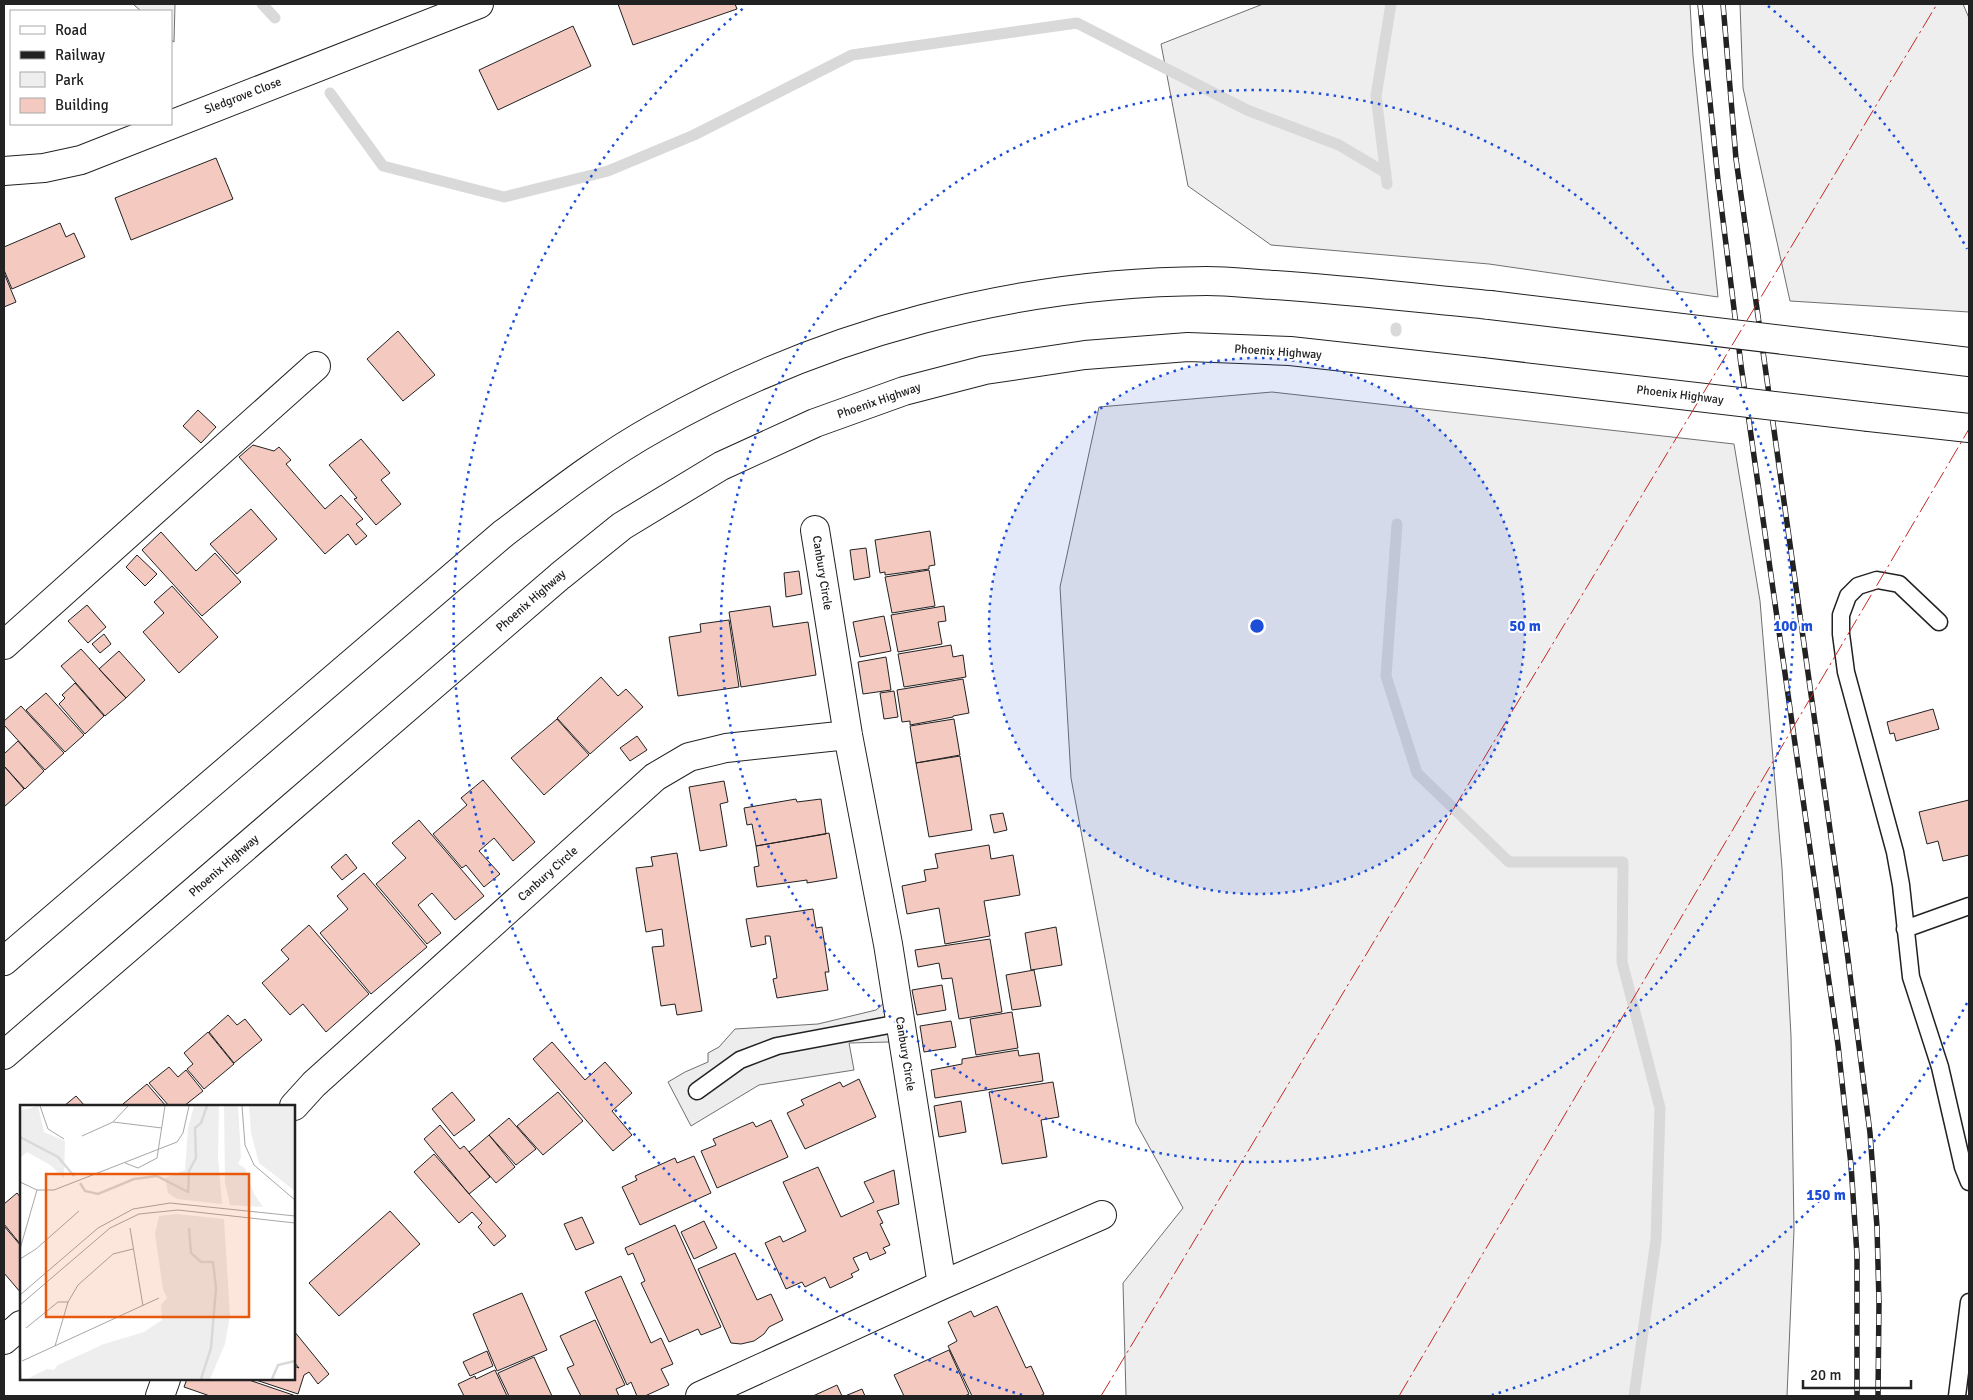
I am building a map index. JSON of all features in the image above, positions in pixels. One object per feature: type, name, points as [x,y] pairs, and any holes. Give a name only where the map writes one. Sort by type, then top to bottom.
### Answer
[{"type":"main road","name":"Sledgrove Close","points":[[172,124],[479,4]]},
{"type":"main road","name":"Sledgrove Close","points":[[4,171],[44,168],[81,160],[170,125]]},
{"type":"main road","points":[[4,961],[504,533],[579,476],[654,428],[750,379],[851,340],[978,304],[1080,287],[1208,281],[1320,288],[1490,304],[1969,362]]},
{"type":"main road","name":"Phoenix Highway","points":[[4,1056],[560,576],[622,526],[729,462],[816,423],[904,391],[985,370],[1085,355],[1188,347],[1290,352],[1969,428]]},
{"type":"main road","points":[[4,645],[316,366]]},
{"type":"main road","name":"Canbury Circle","points":[[816,530],[848,735],[879,896],[942,1285]]},
{"type":"main road","name":"Canbury Circle","points":[[295,1105],[322,1077],[655,778],[689,757],[726,748],[848,735]]},
{"type":"main road","points":[[700,1396],[942,1285],[1102,1215]]},
{"type":"main road","points":[[4,1340],[20,1326]]},
{"type":"main road","points":[[160,1396],[166,1380]]},
{"type":"lane","points":[[1939,622],[1899,584],[1877,580],[1858,586],[1848,596],[1841,615],[1841,634],[1846,672],[1895,852],[1901,885],[1910,976],[1940,1067],[1969,1182]]},
{"type":"lane","points":[[1905,929],[1969,906]]},
{"type":"lane","points":[[697,1091],[740,1060],[776,1046],[900,1023]]},
{"type":"lane","points":[[1957,1396],[1969,1302]]},
{"type":"green space","points":[[133,4],[175,4],[174,42],[172,41],[172,10],[140,10]]},
{"type":"green space","points":[[1263,4],[1690,4],[1693,56],[1718,297],[1489,264],[1271,245],[1188,186],[1161,44]]},
{"type":"green space","points":[[1740,4],[1963,4],[1969,18],[1969,312],[1790,301],[1743,88]]},
{"type":"green space","points":[[1272,392],[1734,444],[1760,601],[1782,868],[1791,1036],[1794,1230],[1787,1396],[1126,1396],[1123,1283],[1183,1208],[1136,1123],[1071,778],[1060,587],[1099,407]]},
{"type":"shaded area","points":[[885,1002],[889,1042],[849,1043],[854,1070],[759,1085],[691,1126],[668,1082],[708,1062],[708,1053],[719,1047],[735,1029],[818,1024],[876,1010]]},
{"type":"building","points":[[618,4],[735,4],[737,9],[633,45]]},
{"type":"building","points":[[573,26],[591,66],[498,110],[479,70]]},
{"type":"building","points":[[216,158],[233,199],[131,240],[115,198]]},
{"type":"building","points":[[60,223],[66,237],[74,233],[85,257],[12,289],[4,270],[4,247]]},
{"type":"building","points":[[4,273],[16,302],[4,307]]},
{"type":"building","points":[[398,331],[435,375],[403,401],[367,359]]},
{"type":"building","points":[[198,410],[216,427],[201,443],[183,426]]},
{"type":"building","points":[[361,439],[390,473],[381,480],[401,504],[376,525],[354,499],[357,498],[329,465]]},
{"type":"building","points":[[253,445],[274,451],[279,447],[291,460],[286,464],[325,509],[341,495],[363,519],[356,524],[367,536],[356,545],[348,534],[325,554],[239,457]]},
{"type":"building","points":[[251,509],[277,539],[237,574],[210,544]]},
{"type":"building","points":[[930,531],[935,565],[929,566],[929,569],[885,575],[885,572],[880,573],[875,540]]},
{"type":"building","points":[[161,532],[196,571],[215,553],[241,582],[202,616],[142,550]]},
{"type":"building","points":[[866,548],[870,577],[854,580],[850,550]]},
{"type":"building","points":[[137,555],[157,574],[145,586],[126,567]]},
{"type":"building","points":[[929,570],[935,606],[892,613],[885,577]]},
{"type":"building","points":[[799,571],[802,594],[786,597],[784,573]]},
{"type":"building","points":[[172,586],[218,637],[179,673],[143,632],[164,613],[154,602]]},
{"type":"building","points":[[87,605],[106,627],[88,643],[68,621]]},
{"type":"building","points":[[770,606],[773,627],[808,622],[816,675],[741,687],[729,612]]},
{"type":"building","points":[[944,606],[946,621],[938,622],[942,644],[898,652],[891,615]]},
{"type":"building","points":[[884,616],[891,651],[860,657],[853,622]]},
{"type":"building","points":[[729,620],[739,687],[678,696],[669,637],[701,632],[700,624]]},
{"type":"building","points":[[104,634],[111,644],[100,653],[92,644]]},
{"type":"building","points":[[951,645],[953,657],[963,655],[966,677],[904,687],[898,654]]},
{"type":"building","points":[[81,649],[126,698],[105,716],[61,666]]},
{"type":"building","points":[[119,651],[145,680],[126,698],[99,669]]},
{"type":"building","points":[[886,657],[891,690],[863,694],[858,662]]},
{"type":"building","points":[[601,677],[618,696],[626,689],[643,707],[590,754],[557,718]]},
{"type":"building","points":[[963,679],[969,713],[910,725],[910,721],[902,722],[897,690]]},
{"type":"building","points":[[75,683],[104,716],[85,734],[59,704],[65,698],[62,695]]},
{"type":"building","points":[[894,691],[898,717],[884,719],[880,693]]},
{"type":"building","points":[[46,693],[84,735],[65,752],[26,710]]},
{"type":"building","points":[[21,706],[64,753],[45,770],[4,725],[4,721]]},
{"type":"building","points":[[1933,709],[1939,729],[1896,741],[1894,733],[1890,734],[1887,722]]},
{"type":"building","points":[[557,719],[589,755],[544,795],[511,758]]},
{"type":"building","points":[[954,719],[960,755],[916,763],[910,726]]},
{"type":"building","points":[[637,736],[647,750],[630,761],[620,748]]},
{"type":"building","points":[[18,741],[44,771],[25,789],[4,766],[4,754]]},
{"type":"building","points":[[960,756],[972,830],[929,837],[916,763]]},
{"type":"building","points":[[4,766],[24,789],[4,807]]},
{"type":"building","points":[[483,780],[535,842],[513,861],[494,838],[479,851],[500,874],[484,887],[466,865],[462,868],[433,834],[467,805],[461,798]]},
{"type":"building","points":[[724,781],[728,802],[720,804],[727,846],[700,851],[689,787]]},
{"type":"building","points":[[796,799],[797,802],[821,799],[826,834],[756,846],[752,824],[747,825],[744,808]]},
{"type":"building","points":[[1969,800],[1969,855],[1943,861],[1938,841],[1927,844],[1919,812]]},
{"type":"building","points":[[1003,813],[1007,830],[994,833],[990,815]]},
{"type":"building","points":[[419,820],[484,896],[455,920],[432,893],[418,905],[441,933],[427,944],[376,884],[406,858],[392,843]]},
{"type":"building","points":[[829,833],[837,878],[807,883],[807,880],[757,887],[754,867],[759,866],[756,846]]},
{"type":"building","points":[[989,845],[991,859],[1013,855],[1020,895],[984,901],[990,936],[945,944],[939,908],[907,914],[902,886],[926,881],[924,870],[938,868],[935,854]]},
{"type":"building","points":[[677,853],[702,1011],[677,1015],[675,1004],[661,1006],[652,947],[664,946],[662,929],[646,932],[636,868],[653,866],[651,857]]},
{"type":"building","points":[[346,854],[357,868],[342,880],[331,867]]},
{"type":"building","points":[[364,873],[427,947],[371,994],[320,933],[348,909],[337,896]]},
{"type":"building","points":[[813,909],[816,928],[822,927],[829,972],[825,972],[828,990],[777,998],[773,979],[777,978],[770,936],[765,936],[766,944],[751,947],[746,919]]},
{"type":"building","points":[[309,925],[369,994],[326,1032],[303,1004],[290,1015],[262,983],[289,959],[281,950]]},
{"type":"building","points":[[1056,927],[1062,965],[1031,970],[1025,933]]},
{"type":"building","points":[[990,939],[1002,1012],[959,1019],[952,978],[942,979],[939,963],[918,967],[915,950]]},
{"type":"building","points":[[1034,970],[1041,1006],[1012,1010],[1006,975]]},
{"type":"building","points":[[942,985],[946,1010],[917,1015],[912,990]]},
{"type":"building","points":[[1012,1012],[1018,1048],[976,1055],[970,1019]]},
{"type":"building","points":[[228,1015],[237,1025],[245,1019],[262,1040],[234,1063],[209,1032]]},
{"type":"building","points":[[951,1021],[956,1047],[924,1052],[920,1026]]},
{"type":"building","points":[[208,1032],[234,1064],[204,1089],[187,1069],[193,1064],[184,1053]]},
{"type":"building","points":[[552,1042],[585,1080],[605,1062],[632,1093],[612,1111],[632,1135],[613,1151],[533,1059]]},
{"type":"building","points":[[1018,1050],[1019,1056],[1039,1053],[1043,1081],[935,1098],[931,1070],[962,1064],[962,1059]]},
{"type":"building","points":[[169,1067],[178,1077],[186,1070],[203,1091],[185,1105],[168,1105],[149,1083]]},
{"type":"building","points":[[859,1079],[876,1117],[805,1149],[787,1113],[804,1105],[801,1100],[840,1082],[843,1087]]},
{"type":"building","points":[[1053,1082],[1059,1117],[1041,1120],[1047,1157],[1002,1164],[989,1092]]},
{"type":"building","points":[[147,1084],[165,1105],[124,1105]]},
{"type":"building","points":[[452,1092],[475,1120],[454,1136],[432,1109]]},
{"type":"building","points":[[558,1092],[583,1121],[543,1155],[517,1126]]},
{"type":"building","points":[[76,1096],[84,1105],[65,1105]]},
{"type":"building","points":[[961,1101],[966,1132],[939,1137],[934,1106]]},
{"type":"building","points":[[509,1118],[536,1149],[516,1165],[489,1135]]},
{"type":"building","points":[[771,1120],[788,1157],[717,1188],[701,1151],[716,1145],[713,1139],[753,1122],[756,1127]]},
{"type":"building","points":[[440,1125],[460,1149],[464,1146],[490,1177],[469,1194],[424,1139]]},
{"type":"building","points":[[489,1135],[515,1167],[496,1183],[469,1152]]},
{"type":"building","points":[[434,1154],[506,1236],[494,1246],[478,1227],[482,1223],[472,1212],[459,1223],[414,1172]]},
{"type":"building","points":[[694,1156],[711,1193],[640,1225],[622,1187],[637,1180],[635,1176],[675,1158],[677,1163]]},
{"type":"building","points":[[818,1167],[841,1217],[874,1202],[864,1182],[894,1170],[899,1204],[877,1211],[883,1223],[880,1224],[890,1245],[883,1248],[886,1253],[870,1260],[867,1252],[853,1258],[859,1270],[851,1274],[853,1277],[830,1288],[825,1277],[805,1287],[802,1282],[786,1289],[765,1243],[780,1236],[783,1242],[806,1231],[783,1182]]},
{"type":"building","points":[[17,1193],[20,1197],[20,1244],[4,1224],[4,1204]]},
{"type":"building","points":[[390,1211],[420,1244],[339,1316],[309,1283]]},
{"type":"building","points":[[582,1217],[594,1243],[576,1250],[564,1224]]},
{"type":"building","points":[[704,1221],[717,1248],[694,1259],[681,1232]]},
{"type":"building","points":[[675,1225],[721,1327],[701,1335],[698,1329],[669,1342],[641,1283],[645,1281],[633,1253],[628,1255],[625,1248]]},
{"type":"building","points":[[4,1226],[20,1245],[20,1292],[4,1273]]},
{"type":"building","points":[[735,1253],[757,1300],[771,1294],[783,1320],[769,1327],[764,1334],[754,1341],[741,1344],[731,1343],[698,1269]]},
{"type":"building","points":[[621,1276],[651,1343],[661,1338],[673,1364],[661,1369],[669,1385],[645,1396],[637,1396],[631,1382],[627,1385],[585,1292]]},
{"type":"building","points":[[522,1293],[547,1350],[497,1371],[473,1314]]},
{"type":"building","points":[[997,1306],[1026,1368],[1031,1366],[1044,1394],[1040,1396],[972,1396],[948,1346],[957,1341],[948,1322],[971,1311],[974,1317]]},
{"type":"building","points":[[595,1320],[625,1385],[616,1389],[619,1396],[581,1396],[567,1368],[574,1365],[560,1336]]},
{"type":"building","points":[[295,1332],[329,1374],[318,1384],[309,1372],[304,1375],[298,1394],[256,1380],[295,1380],[295,1366],[299,1368],[295,1363]]},
{"type":"building","points":[[949,1350],[969,1394],[965,1396],[904,1396],[894,1375]]},
{"type":"building","points":[[487,1351],[493,1366],[470,1376],[463,1362]]},
{"type":"building","points":[[534,1357],[552,1396],[509,1396],[498,1373]]},
{"type":"building","points":[[495,1370],[507,1396],[464,1396],[458,1384],[475,1376],[476,1379]]},
{"type":"building","points":[[187,1380],[249,1380],[296,1396],[210,1396],[184,1387]]},
{"type":"building","points":[[837,1385],[842,1396],[813,1396]]},
{"type":"building","points":[[862,1389],[865,1396],[845,1396]]},
{"type":"waterway","points":[[262,4],[275,18]]},
{"type":"waterway","points":[[1387,184],[1376,96],[1391,4]]},
{"type":"waterway","points":[[330,93],[383,166],[504,197],[608,171],[694,135],[852,55],[1077,23],[1247,110],[1339,145],[1386,173]]},
{"type":"waterway","points":[[1397,524],[1386,676],[1417,773],[1509,862],[1623,862],[1622,962],[1660,1108],[1656,1240],[1634,1396]]},
{"type":"railway","points":[[1700,4],[1718,180],[1741,365],[1838,1045],[1851,1165],[1857,1255],[1857,1396]]},
{"type":"railway","points":[[1723,4],[1736,159],[1847,951],[1870,1133],[1877,1227],[1879,1302],[1878,1396]]},
{"type":"power","points":[[1101,1396],[1937,4]]},
{"type":"power","points":[[1399,1396],[1969,429]]}]
